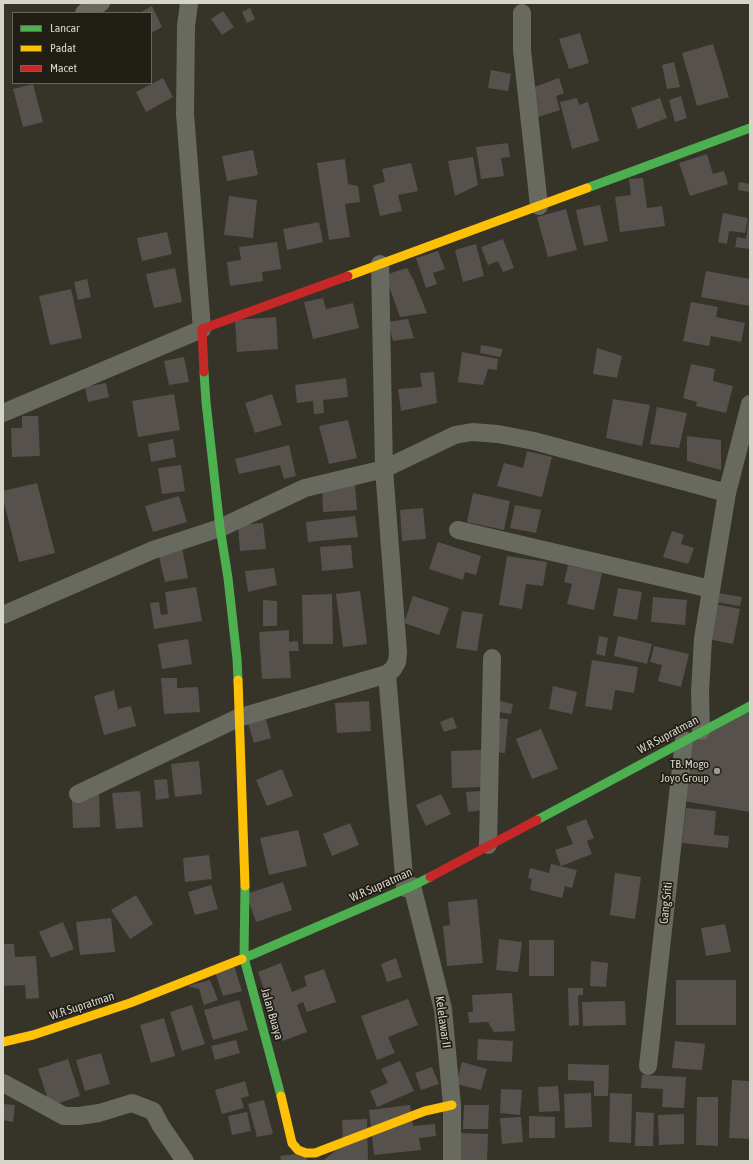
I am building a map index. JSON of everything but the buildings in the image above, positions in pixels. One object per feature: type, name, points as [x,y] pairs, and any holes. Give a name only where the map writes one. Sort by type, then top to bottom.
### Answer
[{"type":"street","points":[[85,12],[101,3]]},
{"type":"street","points":[[189,3],[186,26],[185,114],[202,329]]},
{"type":"street","points":[[522,13],[522,50],[539,206]]},
{"type":"street","points":[[3,413],[202,329],[750,128]]},
{"type":"street","points":[[78,794],[238,718],[387,674],[393,669],[397,662],[398,652],[384,469],[380,264]]},
{"type":"street","name":"Jalan Buaya","points":[[202,329],[206,402],[237,659],[238,718],[246,894],[244,958],[278,1080],[292,1143],[298,1150],[306,1153],[320,1152],[425,1111],[452,1105]]},
{"type":"street","points":[[701,731],[700,692],[703,639],[727,493],[750,404]]},
{"type":"street","points":[[3,614],[153,550],[220,528],[305,488],[384,469],[455,435],[472,432],[498,434],[534,441],[727,493]]},
{"type":"street","points":[[458,530],[711,589]]},
{"type":"street","points":[[488,845],[492,658]]},
{"type":"street","name":"Kelelawar II","points":[[387,674],[409,887],[443,1009],[452,1105],[452,1161]]},
{"type":"street","name":"W.R Supratman","points":[[3,1042],[33,1035],[130,1003],[244,958],[409,887],[750,706]]},
{"type":"street","name":"Gang Sriti","points":[[648,1066],[684,740]]},
{"type":"street","points":[[3,1083],[64,1116],[79,1116],[99,1113],[132,1103],[153,1111],[161,1126],[185,1161]]},
{"type":"traffic: fast","points":[[587,188],[750,128]]},
{"type":"traffic: fast","points":[[204,372],[220,528],[228,578],[237,659],[238,680]]},
{"type":"traffic: fast","points":[[537,820],[750,706]]},
{"type":"traffic: fast","points":[[242,959],[430,877]]},
{"type":"traffic: fast","points":[[245,886],[244,958],[281,1096]]},
{"type":"traffic: slow","points":[[348,276],[587,188]]},
{"type":"traffic: slow","points":[[238,680],[245,886]]},
{"type":"traffic: slow","points":[[3,1042],[33,1035],[130,1003],[242,959]]},
{"type":"traffic: slow","points":[[281,1096],[292,1143],[298,1150],[306,1153],[315,1153],[425,1111],[452,1105]]},
{"type":"traffic: jam","points":[[204,372],[202,329],[348,276]]},
{"type":"traffic: jam","points":[[430,877],[537,820]]},
{"type":"place","name":"TB. Mogo Joyo Group","points":[[717,771]]}]
